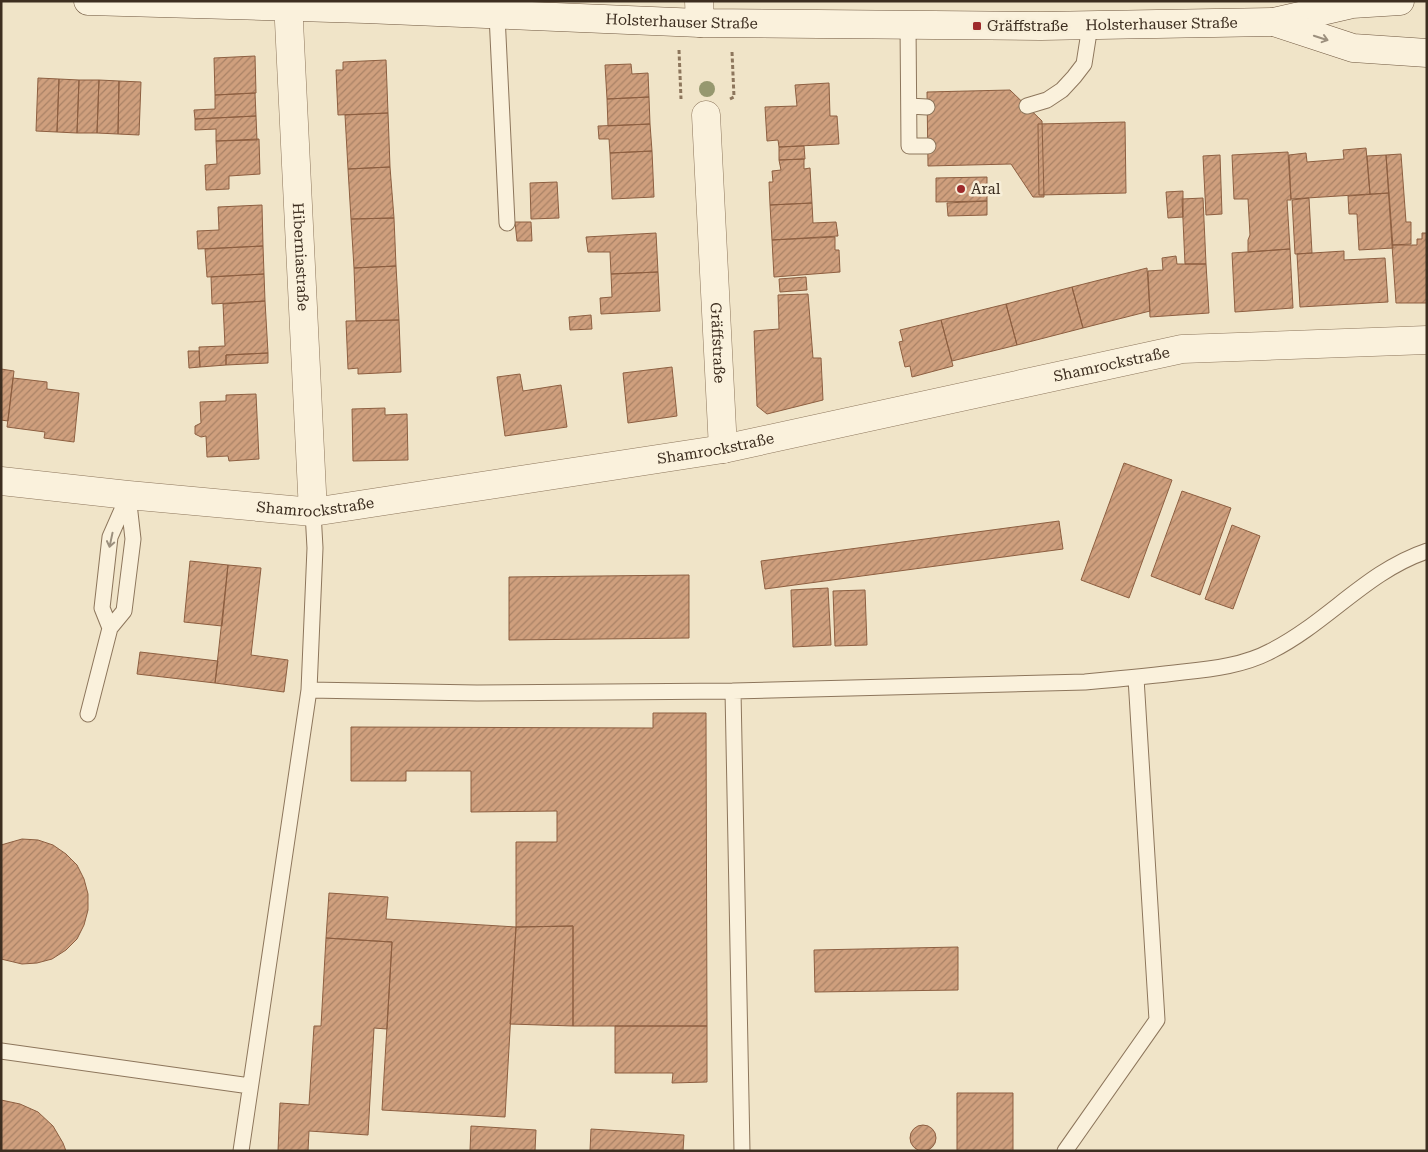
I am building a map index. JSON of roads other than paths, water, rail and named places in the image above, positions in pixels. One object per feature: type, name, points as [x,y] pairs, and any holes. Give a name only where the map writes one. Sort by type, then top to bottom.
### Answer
[{"type":"street","name":"Holsterhauser Straße","points":[[88,1],[288,4],[497,15],[692,16],[731,24],[1090,26],[1274,22],[1352,4],[1400,1]]},
{"type":"street","name":"Hiberniastraße","points":[[288,4],[313,512]]},
{"type":"street","name":"Holsterhauser Straße","points":[[1274,22],[1353,48],[1427,53]]},
{"type":"street","name":"Gräffstraße","points":[[706,115],[724,448]]},
{"type":"street","name":"Shamrockstraße","points":[[1,480],[128,495],[313,512],[724,448],[1182,350],[1427,340]]},
{"type":"lane","points":[[497,15],[507,223]]},
{"type":"lane","points":[[908,24],[909,146],[928,146]]},
{"type":"lane","points":[[1027,106],[1047,100],[1062,90],[1074,77],[1084,64],[1090,26]]},
{"type":"lane","points":[[909,106],[927,107]]},
{"type":"lane","points":[[110,628],[102,608],[110,536],[128,495]]},
{"type":"lane","points":[[88,714],[110,628],[124,611],[133,539],[128,495]]},
{"type":"lane","points":[[241,1151],[309,690],[315,548],[313,512]]},
{"type":"lane","points":[[309,690],[477,693],[733,691],[1085,682],[1136,678],[1224,666],[1270,652],[1307,630],[1378,574],[1395,564],[1427,551]]},
{"type":"lane","points":[[1065,1151],[1157,1020],[1136,678]]},
{"type":"lane","points":[[733,691],[742,1151]]},
{"type":"lane","points":[[1,1051],[250,1086]]},
{"type":"place","name":"Gräffstraße","points":[[977,26]]},
{"type":"place","name":"Aral","points":[[961,189]]}]
